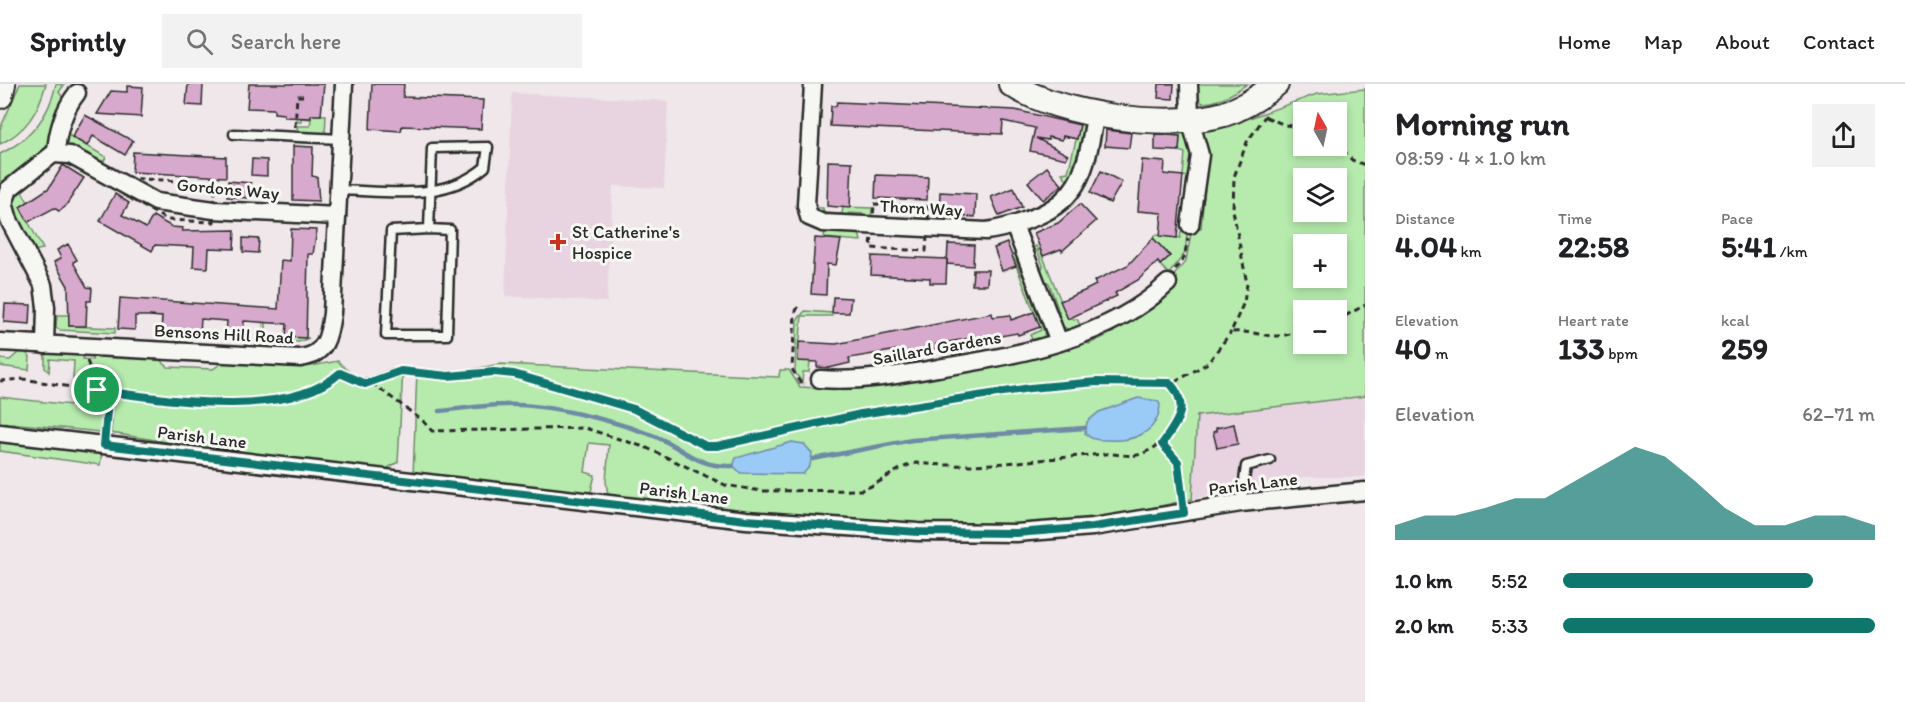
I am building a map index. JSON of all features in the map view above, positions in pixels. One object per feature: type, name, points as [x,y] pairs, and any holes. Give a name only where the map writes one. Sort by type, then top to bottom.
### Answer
[{"type":"street","points":[[0,96],[3,84]]},
{"type":"street","name":"Bensons Hill Road","points":[[0,342],[300,358],[315,354],[326,344],[330,327],[344,84]]},
{"type":"street","name":"Thorn Way","points":[[813,84],[806,205],[809,217],[814,221],[986,231],[1014,225],[1051,210],[1067,198],[1087,160],[1096,112]]},
{"type":"street","points":[[1011,84],[1057,104],[1096,112],[1158,119],[1190,119],[1223,114],[1270,88]]},
{"type":"street","points":[[1189,84],[1190,119],[1200,155],[1190,225]]},
{"type":"street","points":[[45,345],[46,307],[43,285],[9,220],[2,198],[12,186],[47,156],[56,153],[58,132],[69,105],[77,93]]},
{"type":"street","name":"Gordons Way","points":[[56,153],[70,155],[156,201],[214,210],[337,216]]},
{"type":"street","points":[[1014,225],[1059,342]]},
{"type":"street","name":"Saillard Gardens","points":[[820,379],[868,379],[924,371],[1004,357],[1059,342],[1128,312],[1168,284]]},
{"type":"street","name":"Parish Lane","points":[[0,433],[746,520],[918,532],[1016,533],[1093,527],[1241,504],[1365,491]]},
{"type":"lane","points":[[234,134],[341,139]]},
{"type":"lane","points":[[339,190],[432,193],[471,179],[485,167],[488,147],[432,148],[432,193],[429,230]]},
{"type":"lane","points":[[429,230],[450,230],[447,335],[386,335],[391,231],[429,230]]},
{"type":"lane","points":[[1241,504],[1246,466],[1270,460]]},
{"type":"path","points":[[0,381],[23,379],[207,404],[249,402],[297,394],[327,384],[340,373],[353,381],[372,383],[401,371],[448,376],[494,372],[514,374],[634,409],[706,446],[717,446],[861,414],[1020,390],[1096,382],[1170,383],[1188,377],[1208,363],[1231,332],[1240,314],[1247,284],[1233,210],[1234,177],[1247,141],[1266,117],[1270,88]]},
{"type":"path","points":[[294,136],[297,96],[303,96]]},
{"type":"path","points":[[1266,117],[1293,125]]},
{"type":"path","points":[[1347,154],[1352,160],[1365,165]]},
{"type":"path","points":[[1168,284],[1184,258],[1190,225]]},
{"type":"path","points":[[1347,315],[1365,305]]},
{"type":"path","points":[[798,307],[795,314],[792,369],[801,384],[818,385],[820,379]]},
{"type":"path","points":[[1231,332],[1253,332],[1277,338],[1293,332]]},
{"type":"path","points":[[88,347],[87,362],[107,411],[104,445]]},
{"type":"path","points":[[372,383],[432,431],[585,428],[647,448],[725,485],[761,491],[861,490],[873,486],[903,466],[916,463],[1005,465],[1107,453],[1139,455],[1162,444],[1176,423],[1181,408],[1179,394],[1170,383]]},
{"type":"path","points":[[1162,444],[1178,462],[1184,513]]},
{"type":"shaded area","name":"St Catherine's Hospice","points":[[512,93],[668,101],[664,188],[613,186],[607,302],[505,296]]},
{"type":"shaded area","points":[[1365,396],[1365,477],[1305,477],[1192,499],[1197,416]]},
{"type":"green space","points":[[20,84],[46,84],[30,120],[17,133],[0,144],[0,129]]},
{"type":"green space","points":[[56,84],[64,85],[59,92],[63,98],[48,148],[0,192],[0,154],[21,141],[37,126],[49,107]]},
{"type":"green space","points":[[1195,84],[1247,84],[1220,99],[1202,103],[1198,86]]},
{"type":"green space","points":[[1365,89],[1365,396],[1197,416],[1192,499],[1107,516],[1022,525],[920,526],[818,520],[614,499],[608,495],[606,481],[609,445],[589,443],[585,472],[595,475],[591,491],[586,495],[413,477],[417,369],[459,372],[500,364],[779,377],[780,370],[789,370],[800,387],[820,388],[821,384],[1079,341],[1089,344],[1114,332],[1116,324],[1170,280],[1186,261],[1192,228],[1201,228],[1207,160],[1201,130],[1244,120],[1293,103],[1293,156],[1347,156],[1347,102],[1295,102],[1317,94]]},
{"type":"green space","points":[[298,99],[304,114],[326,115],[325,134],[297,133],[297,126],[310,126],[311,119],[301,118],[301,122],[297,122]]},
{"type":"green space","points":[[1080,124],[1086,124],[1083,150],[1077,154],[1072,169],[1074,175],[1067,180],[1062,173],[1068,172]]},
{"type":"green space","points":[[1188,131],[1194,150],[1191,188],[1186,188],[1187,177],[1183,176],[1185,153],[1179,151],[1180,136],[1169,135],[1169,132]]},
{"type":"green space","points":[[63,132],[106,157],[104,161],[98,163],[63,145]]},
{"type":"green space","points":[[20,188],[28,202],[20,207],[43,249],[33,251],[12,208],[13,200]]},
{"type":"green space","points":[[843,207],[872,208],[871,220],[865,214],[849,213],[843,219],[831,218],[820,214],[815,208],[823,208],[824,213],[842,214]]},
{"type":"green space","points":[[1182,227],[1188,227],[1185,253],[1169,274],[1160,265],[1170,256],[1153,238],[1155,235],[1180,238]]},
{"type":"green space","points":[[825,230],[859,233],[861,241],[824,238]]},
{"type":"green space","points":[[1036,246],[1038,250],[1040,249],[1068,319],[1077,319],[1081,327],[1070,330],[1061,326],[1057,318],[1059,312],[1049,283],[1043,280],[1040,273],[1043,266],[1038,252],[1031,248]]},
{"type":"green space","points":[[1018,252],[1016,260],[1021,275],[1028,278],[1031,285],[1029,292],[1040,320],[1045,323],[1044,337],[1034,343],[1030,335],[1041,330],[1012,255]]},
{"type":"green space","points":[[805,311],[832,313],[832,316],[802,316],[798,360],[810,361],[809,372],[803,372],[802,383],[795,372],[797,320]]},
{"type":"green space","points":[[57,315],[69,315],[69,326],[115,328],[115,333],[60,330],[56,327]]},
{"type":"green space","points":[[263,322],[266,322],[266,336],[309,338],[299,342],[262,341]]},
{"type":"green space","points":[[19,352],[25,352],[30,357],[29,370],[0,366],[0,359],[10,360]]},
{"type":"green space","points":[[45,353],[83,355],[83,359],[92,360],[93,355],[159,359],[168,367],[213,369],[225,361],[311,366],[338,361],[348,371],[364,378],[403,368],[398,462],[385,470],[249,455],[111,433],[113,414],[104,394],[105,386],[83,383],[84,379],[73,378],[74,361],[50,359],[49,372],[45,368]]},
{"type":"green space","points":[[73,391],[90,395],[99,402],[102,415],[101,432],[0,422],[0,397],[71,405]]},
{"type":"green space","points":[[0,439],[102,452],[100,465],[0,451]]},
{"type":"water","points":[[1138,398],[1158,401],[1160,405],[1158,415],[1148,430],[1125,440],[1098,440],[1085,433],[1087,422],[1099,412]]},
{"type":"water","points":[[792,442],[804,444],[812,453],[810,466],[803,474],[741,473],[733,466],[736,458]]},
{"type":"building","points":[[188,84],[203,84],[202,106],[186,105]]},
{"type":"building","points":[[249,84],[324,84],[321,115],[311,115],[311,118],[284,117],[284,114],[274,113],[274,109],[247,108]]},
{"type":"building","points":[[372,84],[404,84],[403,97],[483,100],[481,129],[402,126],[401,131],[370,129]]},
{"type":"building","points":[[1159,84],[1174,84],[1173,99],[1158,98]]},
{"type":"building","points":[[127,86],[143,87],[141,117],[97,114],[111,91],[127,92]]},
{"type":"building","points":[[837,102],[1015,110],[1080,125],[1077,139],[1063,136],[1062,140],[1048,137],[1048,140],[1036,138],[1068,155],[1066,159],[1030,151],[1035,128],[1003,121],[1002,134],[830,126],[831,106],[836,106]]},
{"type":"building","points":[[85,115],[133,141],[125,155],[93,136],[87,146],[72,137]]},
{"type":"building","points":[[1106,130],[1131,133],[1129,148],[1105,146]]},
{"type":"building","points":[[1155,134],[1180,136],[1179,151],[1155,150]]},
{"type":"building","points":[[293,146],[313,147],[312,176],[317,177],[319,201],[293,200]]},
{"type":"building","points":[[133,152],[226,157],[226,177],[132,172]]},
{"type":"building","points":[[252,159],[267,160],[267,176],[251,175]]},
{"type":"building","points":[[1142,160],[1165,162],[1164,174],[1183,176],[1177,238],[1160,236],[1162,213],[1138,211]]},
{"type":"building","points":[[828,161],[852,162],[850,208],[827,206]]},
{"type":"building","points":[[63,165],[84,178],[65,207],[59,211],[54,208],[28,222],[20,207],[49,188]]},
{"type":"building","points":[[1047,167],[1062,185],[1043,200],[1028,182]]},
{"type":"building","points":[[1101,171],[1122,182],[1110,203],[1090,193]]},
{"type":"building","points":[[876,175],[928,177],[927,200],[875,198]]},
{"type":"building","points":[[228,181],[251,183],[250,198],[227,197]]},
{"type":"building","points":[[1014,188],[1022,207],[999,216],[991,197]]},
{"type":"building","points":[[940,192],[976,194],[975,217],[939,215]]},
{"type":"building","points":[[115,194],[129,203],[122,215],[146,228],[153,216],[172,227],[183,228],[182,231],[235,230],[234,249],[209,248],[208,268],[193,267],[194,247],[155,245],[152,251],[100,221]]},
{"type":"building","points":[[1080,204],[1096,221],[1062,251],[1061,249],[1043,256],[1034,233],[1058,223]]},
{"type":"building","points":[[291,229],[317,230],[313,254],[308,254],[306,338],[286,337],[287,324],[244,321],[243,336],[226,335],[227,321],[201,319],[200,333],[161,331],[162,317],[149,316],[135,316],[135,330],[118,329],[120,298],[278,309],[281,260],[290,261]]},
{"type":"building","points":[[243,238],[259,239],[258,253],[243,252]]},
{"type":"building","points":[[815,238],[841,240],[836,265],[827,264],[826,295],[811,294]]},
{"type":"building","points":[[1153,238],[1170,256],[1160,265],[1158,262],[1138,280],[1115,293],[1117,296],[1068,319],[1060,301],[1096,285],[1094,281],[1128,265]]},
{"type":"building","points":[[1007,243],[1016,266],[1002,271],[994,248]]},
{"type":"building","points":[[68,244],[77,260],[73,262],[87,287],[92,288],[91,301],[87,301],[86,326],[69,326],[68,286],[54,262],[61,258],[57,250]]},
{"type":"building","points":[[948,244],[974,245],[973,266],[947,264]]},
{"type":"building","points":[[872,256],[947,259],[946,283],[930,283],[930,278],[871,275]]},
{"type":"building","points":[[973,270],[988,270],[987,285],[972,285]]},
{"type":"building","points":[[833,297],[851,298],[849,313],[832,313]]},
{"type":"building","points":[[5,304],[31,305],[30,324],[4,322]]},
{"type":"building","points":[[1034,312],[1040,327],[1018,335],[1017,333],[984,339],[983,336],[936,344],[937,348],[924,351],[898,354],[898,350],[849,358],[850,363],[829,368],[817,367],[817,362],[798,361],[799,342],[836,344],[992,313],[993,317],[1010,315],[1011,320]]},
{"type":"building","points":[[1234,424],[1238,444],[1217,448],[1213,432],[1216,428]]},
{"type":"waterway","points":[[440,411],[504,405],[557,410],[616,423],[649,434],[698,460],[720,466],[733,466]]},
{"type":"waterway","points":[[813,459],[912,440],[1085,428]]},
{"type":"place","name":"St Catherine's Hospice","points":[[558,242]]},
{"type":"route","points":[[401,371],[459,376],[504,372],[526,376],[634,409],[706,446],[726,446],[861,414],[1030,388],[1096,382],[1170,383],[1179,394],[1181,408],[1176,423],[1162,444],[1178,462],[1184,513],[1093,527],[1016,533],[918,532],[746,520],[104,445],[107,411],[97,390],[207,404],[249,402],[310,391],[327,384],[340,373],[353,381],[365,384],[401,371]]}]
